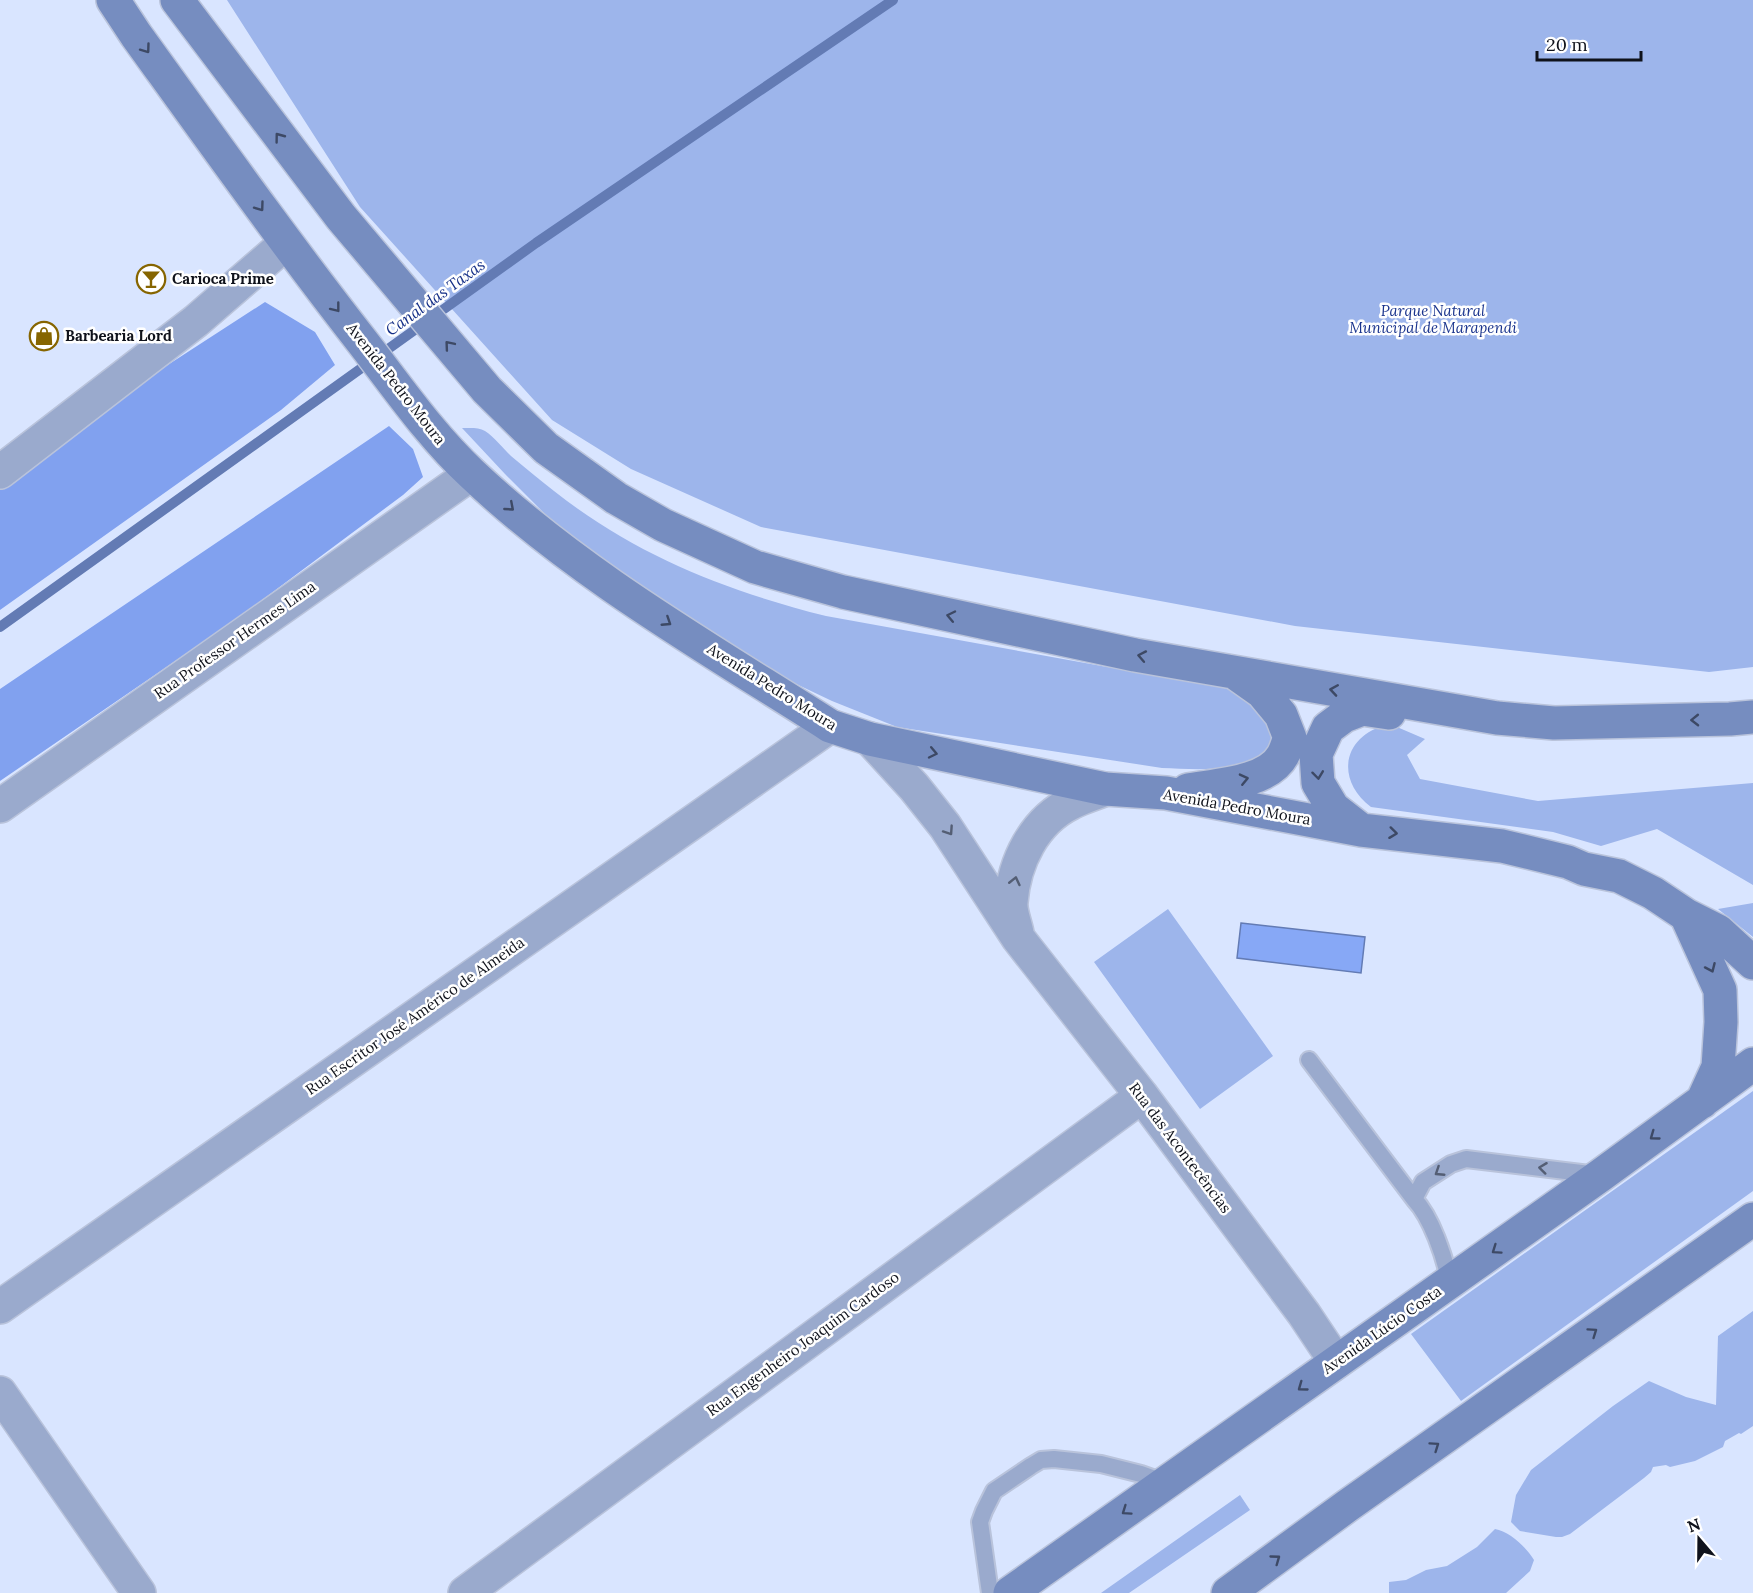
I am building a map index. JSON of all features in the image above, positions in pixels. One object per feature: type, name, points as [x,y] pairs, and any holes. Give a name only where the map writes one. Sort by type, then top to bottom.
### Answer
[{"type":"main road","name":"Avenida Pedro Moura","points":[[113,0],[293,253],[437,438],[471,474],[535,529],[616,588],[830,726],[870,739],[1105,789],[1166,794],[1361,830],[1502,846],[1568,862],[1584,869],[1619,876],[1653,893],[1686,915],[1718,932],[1753,963]]},
{"type":"main road","points":[[177,0],[340,217],[487,390],[546,448],[616,498],[663,525],[754,567],[843,592],[1135,655],[1497,718],[1554,723],[1753,717]]},
{"type":"main road","points":[[1166,794],[1250,778],[1268,770],[1282,757],[1290,738],[1281,715],[1262,692],[1238,674]]},
{"type":"main road","points":[[1361,830],[1333,808],[1318,783],[1316,754],[1328,728],[1344,716],[1362,709],[1466,725],[1497,718]]},
{"type":"main road","points":[[1686,915],[1720,990],[1721,1022],[1718,1067],[1702,1102]]},
{"type":"main road","name":"Avenida Lúcio Costa","points":[[1010,1593],[1601,1175],[1753,1064]]},
{"type":"main road","points":[[1228,1593],[1347,1506],[1753,1219]]},
{"type":"street","points":[[0,472],[196,321],[293,253]]},
{"type":"street","name":"Rua Professor Hermes Lima","points":[[0,806],[471,474]]},
{"type":"street","name":"Rua Escritor José Américo de Almeida","points":[[0,1306],[830,726]]},
{"type":"street","name":"Rua das Acontecências","points":[[870,739],[914,787],[945,826],[1018,938],[1142,1096],[1304,1314],[1336,1362]]},
{"type":"street","name":"Rua das Acontecências","points":[[1018,938],[1011,904],[1024,852],[1039,827],[1069,804],[1105,789]]},
{"type":"street","name":"Rua Engenheiro Joaquim Cardoso","points":[[465,1593],[1142,1096]]},
{"type":"street","points":[[0,1393],[139,1593]]},
{"type":"lane","points":[[1308,1060],[1421,1206],[1444,1260],[1450,1282]]},
{"type":"lane","points":[[1414,1199],[1424,1182],[1451,1164],[1466,1159],[1601,1175]]},
{"type":"lane","points":[[990,1593],[980,1522],[994,1491],[1031,1466],[1041,1460],[1101,1464],[1166,1483]]},
{"type":"green space","name":"Parque Natural Municipal de Marapendi","points":[[227,0],[1753,0],[1753,667],[1709,672],[1295,626],[761,527],[631,469],[552,420],[360,207]]},
{"type":"green space","points":[[462,428],[477,428],[485,431],[511,456],[554,491],[617,534],[649,552],[717,582],[826,616],[1240,691],[1254,698],[1275,738],[1266,750],[1254,759],[1225,768],[1192,769],[1162,768],[897,727],[832,701],[769,671],[598,560],[550,519]]},
{"type":"green space","points":[[1390,724],[1425,739],[1407,755],[1420,779],[1538,801],[1753,783],[1753,885],[1657,829],[1601,846],[1553,832],[1371,807],[1359,796],[1352,784],[1348,771],[1349,759],[1354,747],[1362,737],[1374,729]]},
{"type":"green space","points":[[1753,903],[1753,937],[1718,909]]},
{"type":"green space","points":[[1168,909],[1273,1056],[1200,1109],[1094,962]]},
{"type":"green space","points":[[1753,1091],[1753,1191],[1461,1401],[1411,1334]]},
{"type":"green space","points":[[1753,1311],[1753,1426],[1725,1441],[1723,1447],[1695,1461],[1670,1467],[1666,1465],[1653,1467],[1644,1478],[1570,1534],[1556,1537],[1520,1531],[1511,1522],[1516,1495],[1531,1470],[1649,1381],[1686,1397],[1716,1405],[1718,1336]]},
{"type":"green space","points":[[1240,1495],[1250,1510],[1129,1593],[1101,1593]]},
{"type":"green space","points":[[1495,1529],[1517,1541],[1534,1560],[1530,1571],[1506,1593],[1389,1593],[1389,1582],[1406,1580],[1426,1570],[1447,1566],[1477,1547]]},
{"type":"shaded area","points":[[265,302],[315,332],[335,365],[281,410],[0,610],[0,485],[106,405]]},
{"type":"shaded area","points":[[389,426],[413,449],[423,477],[403,495],[238,618],[0,781],[0,689]]},
{"type":"shaded area","points":[[1241,923],[1365,937],[1361,973],[1237,958]]},
{"type":"waterway","name":"Canal das Taxas","points":[[0,627],[536,243],[893,0]]},
{"type":"place","name":"Carioca Prime","points":[[151,279]]},
{"type":"place","name":"Barbearia Lord","points":[[44,336]]}]
